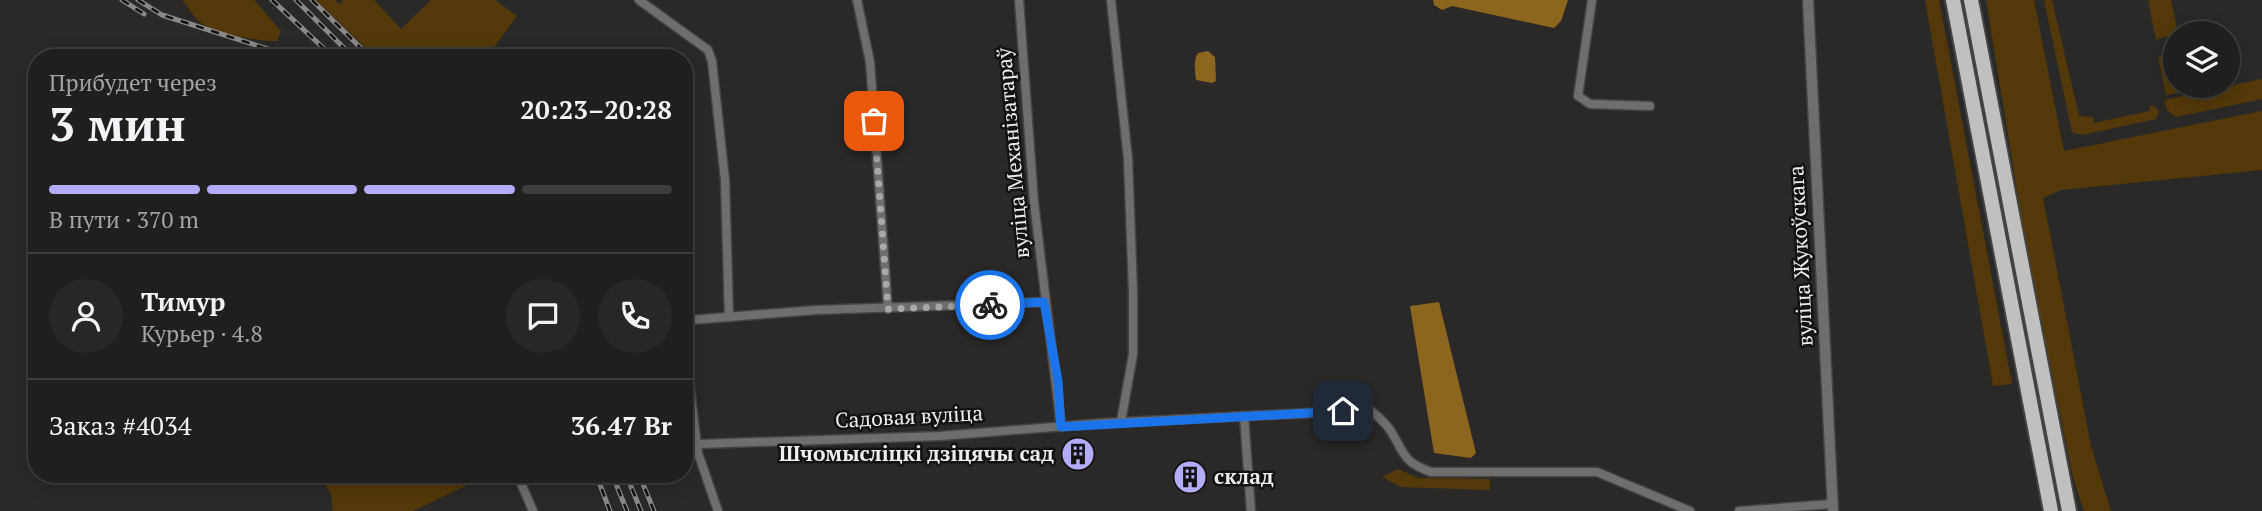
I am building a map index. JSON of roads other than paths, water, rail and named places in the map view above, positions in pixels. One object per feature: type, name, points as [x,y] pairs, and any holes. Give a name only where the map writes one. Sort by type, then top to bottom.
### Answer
[{"type":"highway","points":[[1953,0],[2051,511]]},
{"type":"highway","points":[[1971,0],[2068,511]]},
{"type":"street","points":[[639,0],[708,50],[712,61],[725,180],[729,317]]},
{"type":"street","points":[[857,0],[870,62],[888,309]]},
{"type":"street","name":"вуліца Механізатараў","points":[[1019,0],[1044,302],[1058,381],[1061,427]]},
{"type":"street","points":[[1111,0],[1128,159],[1133,291],[1133,354],[1121,422]]},
{"type":"street","points":[[1591,0],[1578,96],[1590,104],[1650,106]]},
{"type":"street","name":"вуліца Жукоўскага","points":[[1808,0],[1833,508]]},
{"type":"street","points":[[693,320],[816,310],[1044,302]]},
{"type":"street","points":[[693,403],[702,466],[718,511]]},
{"type":"street","name":"Садовая вуліца","points":[[699,444],[940,436],[1121,422],[1370,410],[1388,427],[1402,456],[1414,467],[1431,472],[1492,474],[1597,472],[1690,511]]},
{"type":"street","points":[[1244,416],[1251,511]]},
{"type":"street","points":[[521,483],[533,511]]},
{"type":"street","points":[[1739,511],[1833,508]]},
{"type":"railway","points":[[122,0],[144,14]]},
{"type":"railway","points":[[138,0],[162,15],[268,49]]},
{"type":"railway","points":[[272,0],[324,49]]},
{"type":"railway","points":[[296,0],[345,49]]},
{"type":"railway","points":[[312,0],[362,49]]},
{"type":"railway","points":[[599,483],[610,511]]},
{"type":"railway","points":[[616,483],[627,511]]},
{"type":"railway","points":[[630,483],[641,511]]},
{"type":"railway","points":[[643,483],[654,511]]},
{"type":"place","name":"Шчомысліцкі дзіцячы сад","points":[[1078,454]]},
{"type":"place","name":"склад","points":[[1190,477]]}]
